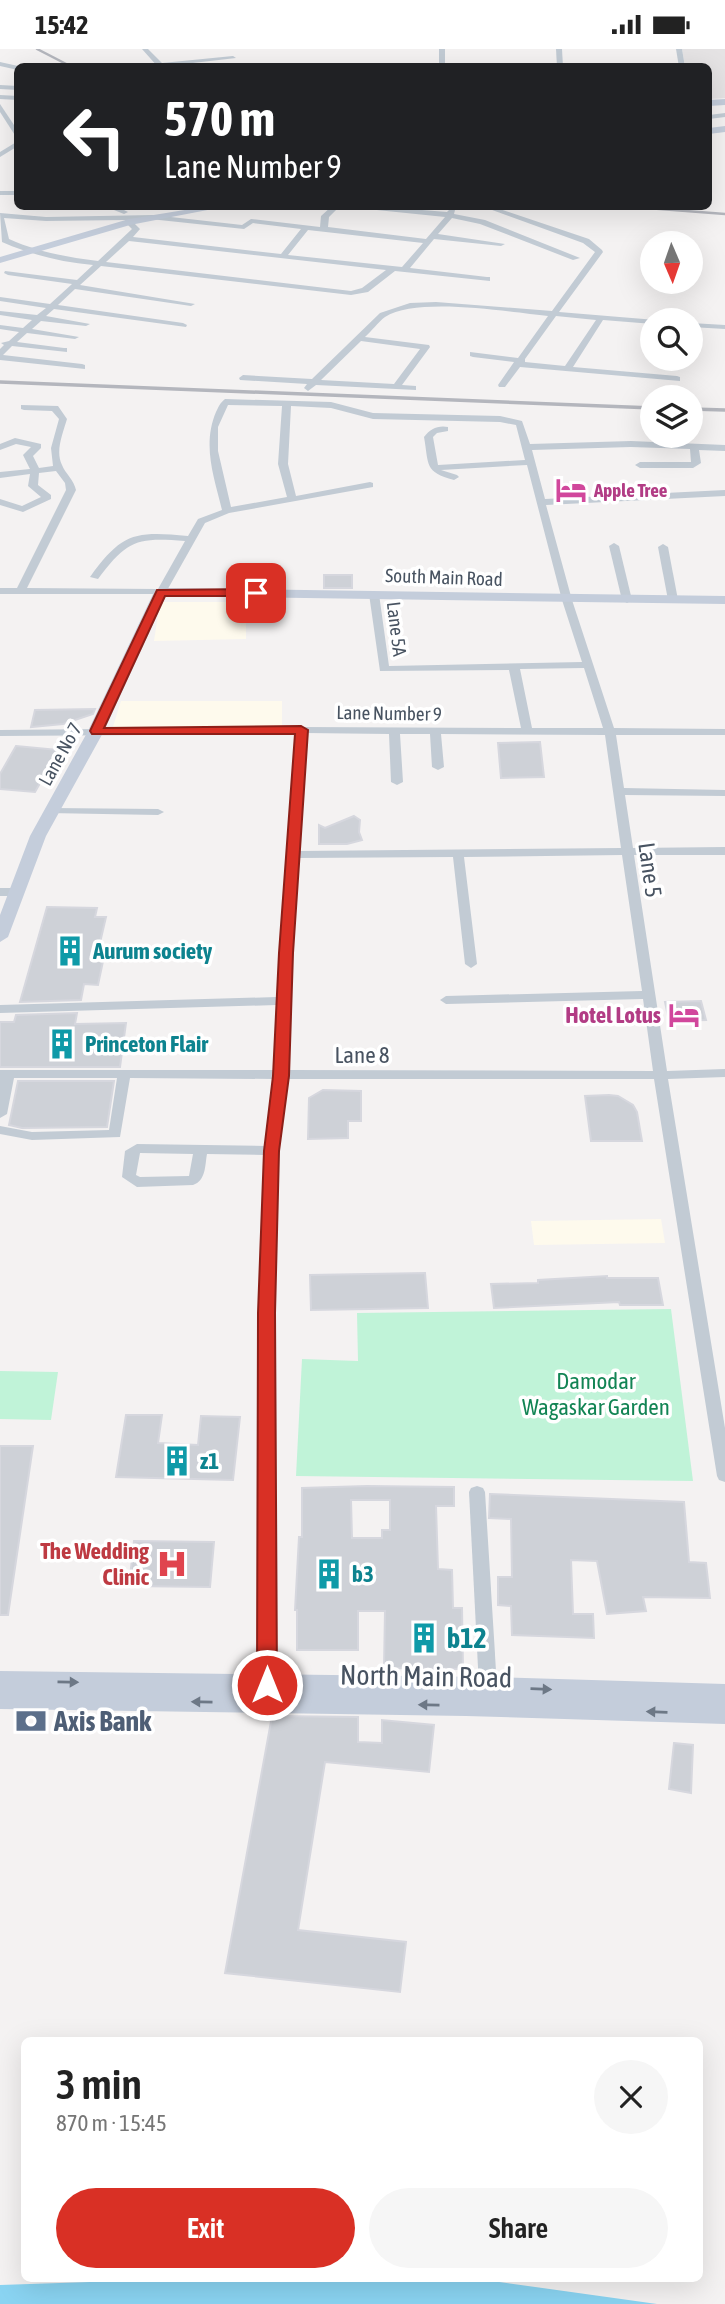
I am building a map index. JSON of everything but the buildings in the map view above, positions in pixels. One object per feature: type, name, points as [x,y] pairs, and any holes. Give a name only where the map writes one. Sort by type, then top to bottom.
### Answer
[{"type":"main road","points":[[0,260],[31,256],[127,220],[183,210]]},
{"type":"main road","name":"South Main Road","points":[[161,592],[374,594],[567,600],[725,600]]},
{"type":"main road","name":"Lane No 7","points":[[0,937],[8,892],[96,731],[161,592]]},
{"type":"main road","name":"North Main Road","points":[[0,1681],[466,1706],[725,1714]]},
{"type":"main road","name":"North Main Road","points":[[0,1699],[488,1687],[725,1694]]},
{"type":"street","points":[[145,49],[158,63]]},
{"type":"street","points":[[188,63],[233,58]]},
{"type":"street","points":[[0,106],[14,132]]},
{"type":"street","points":[[0,155],[14,143]]},
{"type":"street","points":[[0,193],[13,193]]},
{"type":"street","points":[[0,355],[136,229],[121,210]]},
{"type":"street","points":[[324,228],[325,216],[332,210]]},
{"type":"street","points":[[430,210],[451,211],[576,258]]},
{"type":"street","points":[[497,210],[586,241],[598,249],[598,254],[502,385]]},
{"type":"street","points":[[405,269],[451,211]]},
{"type":"street","points":[[127,220],[69,220],[0,215],[5,240],[31,256],[44,255],[351,293],[365,291],[394,268]]},
{"type":"street","points":[[150,217],[244,227],[251,221],[501,244]]},
{"type":"street","points":[[284,255],[307,226]]},
{"type":"street","points":[[127,239],[488,279]]},
{"type":"street","points":[[4,274],[20,267]]},
{"type":"street","points":[[4,274],[191,304]]},
{"type":"street","points":[[0,299],[183,325]]},
{"type":"street","points":[[311,384],[383,315],[413,305],[436,304],[640,321]]},
{"type":"street","points":[[0,313],[86,324]]},
{"type":"street","points":[[567,369],[600,319]]},
{"type":"street","points":[[703,326],[725,327]]},
{"type":"street","points":[[0,327],[75,337]]},
{"type":"street","points":[[357,338],[426,347],[396,387]]},
{"type":"street","points":[[0,342],[64,350]]},
{"type":"street","points":[[473,354],[567,369],[677,379]]},
{"type":"street","points":[[0,355],[82,367]]},
{"type":"street","points":[[243,378],[413,388]]},
{"type":"street","name":"Lane 5","points":[[227,511],[213,451],[214,427],[225,402],[331,405],[373,416],[511,421],[521,427],[567,600],[610,733],[648,995],[725,1476]]},
{"type":"street","points":[[286,404],[284,464],[292,499]]},
{"type":"street","points":[[21,591],[71,490],[71,484],[54,456],[62,414],[55,408],[24,407]]},
{"type":"street","points":[[445,429],[434,431],[428,437],[434,468],[439,473],[454,477]]},
{"type":"street","points":[[0,447],[15,440],[38,446],[27,455],[35,470],[33,486],[48,497],[23,509],[0,502]]},
{"type":"street","points":[[526,447],[640,444]]},
{"type":"street","points":[[703,447],[725,448]]},
{"type":"street","points":[[640,465],[693,465],[696,463],[694,448]]},
{"type":"street","points":[[434,468],[530,462]]},
{"type":"street","points":[[1,474],[60,468]]},
{"type":"street","points":[[0,591],[161,592],[201,521],[227,511],[370,485]]},
{"type":"street","points":[[542,502],[725,493]]},
{"type":"street","points":[[95,577],[116,550],[125,543],[161,537],[189,539]]},
{"type":"street","points":[[614,546],[627,600]]},
{"type":"street","points":[[663,547],[673,600]]},
{"type":"street","name":"Lane 5A","points":[[374,594],[384,669],[514,666]]},
{"type":"street","points":[[527,732],[514,666],[588,665]]},
{"type":"street","points":[[267,1694],[267,1313],[272,1151],[281,1076],[283,1001],[301,730]]},
{"type":"street","name":"Lane Number 9","points":[[0,733],[301,730],[725,732]]},
{"type":"street","points":[[394,730],[397,782]]},
{"type":"street","points":[[435,731],[438,767]]},
{"type":"street","points":[[619,791],[725,793]]},
{"type":"street","points":[[52,811],[158,813]]},
{"type":"street","points":[[292,855],[725,851]]},
{"type":"street","points":[[458,853],[471,964]]},
{"type":"street","points":[[446,1000],[648,995]]},
{"type":"street","points":[[0,1009],[283,1001]]},
{"type":"street","name":"Lane 8","points":[[4,1075],[725,1073]]},
{"type":"street","points":[[0,1114],[4,1075]]},
{"type":"street","points":[[0,1130],[32,1136],[115,1134],[124,1075]]},
{"type":"street","points":[[201,1150],[196,1177],[193,1180],[136,1182],[129,1177],[128,1165],[132,1151],[136,1148],[272,1151]]},
{"type":"street","points":[[477,1492],[488,1687]]},
{"type":"shaded area","points":[[682,49],[725,49],[725,98],[712,99],[712,63],[684,63]]},
{"type":"shaded area","points":[[160,602],[246,602],[246,639],[154,641]]},
{"type":"shaded area","points":[[121,701],[282,701],[282,729],[112,730]]},
{"type":"shaded area","points":[[661,1219],[665,1243],[534,1245],[531,1221]]},
{"type":"green space","name":"Damodar Wagaskar Garden","points":[[671,1309],[693,1481],[296,1476],[302,1359],[358,1361],[357,1313]]},
{"type":"green space","points":[[0,1371],[58,1372],[51,1420],[0,1419]]},
{"type":"water","points":[[90,2282],[499,2282],[657,2304],[0,2304],[0,2285]]},
{"type":"railway","points":[[37,49],[64,63]]},
{"type":"railway","points":[[673,210],[725,214]]},
{"type":"railway","points":[[0,382],[640,407]]},
{"type":"railway","points":[[703,409],[725,410]]},
{"type":"place","name":"Apple Tree","points":[[571,490]]},
{"type":"place","name":"Aurum society","points":[[70,951]]},
{"type":"place","name":"Hotel Lotus","points":[[684,1015]]},
{"type":"place","name":"Princeton Flair","points":[[62,1044]]},
{"type":"place","name":"z1","points":[[177,1461]]},
{"type":"place","name":"The Wedding Clinic","points":[[172,1564]]},
{"type":"place","name":"b3","points":[[329,1574]]},
{"type":"place","name":"b12","points":[[424,1638]]},
{"type":"place","name":"Axis Bank","points":[[31,1721]]},
{"type":"route","points":[[256,593],[161,592],[96,731],[301,730],[283,1001],[281,1076],[272,1151],[267,1313],[267,1685]]}]
